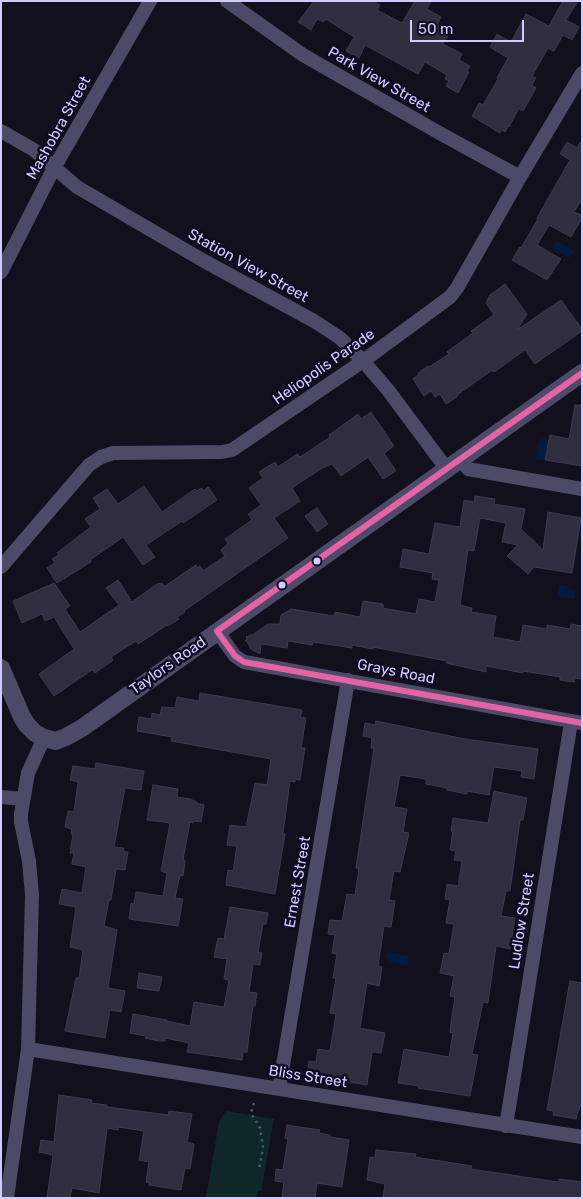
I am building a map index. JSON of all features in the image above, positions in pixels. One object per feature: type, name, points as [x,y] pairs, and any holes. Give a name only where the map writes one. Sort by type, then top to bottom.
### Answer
[{"type":"street","name":"Mashobra Street","points":[[1,272],[54,168],[150,1]]},
{"type":"street","name":"Park View Street","points":[[227,1],[303,55],[443,135],[520,176]]},
{"type":"street","name":"Heliopolis Parade","points":[[1,567],[89,465],[101,457],[114,453],[222,452],[232,450],[363,361],[450,297],[582,73]]},
{"type":"street","name":"Station View Street","points":[[1,131],[34,150],[77,187],[204,261],[314,321],[340,338],[363,361],[453,464]]},
{"type":"street","name":"Taylors Road","points":[[44,738],[56,741],[82,728],[582,372]]},
{"type":"street","points":[[453,464],[468,469],[582,489]]},
{"type":"street","name":"Grays Road","points":[[217,631],[235,656],[244,662],[576,723]]},
{"type":"street","points":[[1,668],[22,717],[35,732],[44,738],[28,773],[21,822],[29,861],[32,895],[28,1049],[7,1198]]},
{"type":"street","name":"Ernest Street","points":[[279,1089],[348,680]]},
{"type":"street","name":"Ludlow Street","points":[[506,1126],[576,723]]},
{"type":"street","points":[[1,797],[23,799]]},
{"type":"street","name":"Bliss Street","points":[[28,1049],[582,1137]]},
{"type":"path","points":[[254,1103],[251,1113],[260,1128],[263,1147],[259,1170]]},
{"type":"green space","points":[[226,1111],[274,1119],[261,1191],[258,1191],[256,1198],[206,1198],[219,1122]]},
{"type":"water","points":[[556,241],[574,250],[570,258],[556,252],[552,248]]},
{"type":"water","points":[[543,438],[549,439],[545,461],[535,459],[538,442]]},
{"type":"water","points":[[559,585],[576,590],[574,599],[557,597]]},
{"type":"water","points":[[389,952],[408,956],[409,964],[406,966],[391,962],[386,957]]},
{"type":"building","points":[[314,1],[374,1],[380,5],[377,10],[402,23],[415,1],[431,1],[427,9],[441,17],[437,25],[450,32],[443,44],[462,54],[459,60],[470,66],[467,71],[469,72],[458,93],[446,86],[449,81],[445,79],[447,75],[425,62],[418,74],[365,45],[359,58],[346,51],[354,37],[326,19],[323,22],[317,19],[311,30],[298,22]]},
{"type":"building","points":[[563,1],[578,1],[566,20],[579,27],[572,40],[563,35],[554,51],[548,48],[532,76],[536,78],[532,85],[536,88],[523,111],[519,108],[509,127],[505,132],[502,130],[500,133],[472,116],[479,103],[483,105],[508,58],[490,47],[497,34],[511,42],[526,14],[549,26]]},
{"type":"building","points":[[582,140],[582,199],[574,212],[581,215],[582,218],[571,237],[549,225],[537,245],[561,259],[547,280],[512,260],[538,219],[570,160],[560,154],[567,142],[577,148]]},
{"type":"building","points":[[505,284],[527,314],[517,330],[561,300],[582,331],[535,364],[525,350],[494,372],[492,370],[446,404],[440,394],[435,397],[431,391],[424,396],[413,379],[428,366],[449,354],[447,352],[473,333],[471,331],[494,315],[486,303],[490,295]]},
{"type":"building","points":[[575,405],[582,405],[582,466],[545,460],[550,435],[569,439]]},
{"type":"building","points":[[371,412],[394,446],[384,453],[396,471],[383,479],[368,457],[341,476],[332,464],[322,468],[292,488],[300,501],[274,518],[288,538],[184,611],[177,617],[179,619],[138,644],[136,641],[111,657],[113,660],[95,673],[92,670],[54,696],[39,674],[74,649],[54,617],[45,621],[42,614],[22,623],[13,601],[54,583],[70,606],[65,609],[80,632],[119,605],[106,588],[118,580],[132,602],[157,584],[162,583],[165,586],[196,565],[198,568],[200,566],[203,571],[225,556],[221,550],[228,544],[225,539],[252,520],[248,514],[261,505],[249,488],[263,478],[259,472],[275,462],[278,467],[297,454],[300,457],[330,437],[329,435],[358,414],[361,419]]},
{"type":"building","points":[[144,486],[162,512],[195,489],[197,491],[201,488],[204,491],[208,487],[217,500],[146,545],[155,557],[143,565],[123,537],[90,560],[91,562],[57,583],[47,568],[55,563],[52,559],[59,555],[57,553],[91,527],[85,519],[100,509],[93,498],[107,489],[118,504]]},
{"type":"building","points":[[475,496],[495,499],[494,504],[525,509],[521,529],[543,550],[548,512],[581,518],[572,573],[534,567],[528,574],[507,556],[518,545],[502,542],[506,523],[480,518],[474,551],[468,550],[460,605],[472,608],[471,612],[496,616],[493,637],[520,642],[523,625],[547,629],[547,625],[570,629],[571,624],[582,626],[582,679],[575,678],[574,682],[560,680],[560,677],[486,666],[486,672],[446,663],[447,661],[373,647],[373,649],[352,645],[352,648],[313,642],[312,645],[288,641],[287,648],[261,644],[260,654],[251,649],[247,641],[245,641],[246,637],[268,624],[280,624],[281,615],[291,609],[334,616],[335,612],[360,617],[363,601],[383,604],[383,608],[416,614],[419,599],[435,602],[439,580],[432,579],[433,573],[400,567],[403,549],[429,554],[435,523],[460,527],[464,500],[474,502]]},
{"type":"building","points":[[317,508],[328,524],[317,532],[305,516]]},
{"type":"building","points":[[200,693],[302,710],[300,717],[306,718],[301,748],[305,748],[300,780],[290,781],[283,833],[285,834],[275,894],[226,885],[228,870],[233,871],[237,846],[227,845],[230,825],[246,827],[255,783],[267,785],[271,759],[171,741],[172,737],[137,731],[139,717],[151,719],[152,713],[160,715],[162,707],[175,708],[177,697],[199,701]]},
{"type":"building","points":[[376,721],[465,739],[538,749],[534,779],[521,777],[522,771],[494,767],[489,795],[467,791],[467,794],[447,790],[447,788],[426,784],[426,779],[400,775],[394,807],[407,809],[403,832],[409,833],[400,872],[394,871],[389,900],[395,901],[391,927],[384,926],[378,966],[382,967],[379,986],[367,983],[360,1028],[385,1033],[381,1053],[372,1052],[367,1085],[307,1075],[309,1061],[316,1062],[318,1049],[330,1051],[336,1014],[330,1013],[336,978],[333,978],[337,954],[332,953],[335,935],[328,934],[330,920],[342,921],[347,894],[355,895],[359,868],[356,868],[374,748],[371,748],[372,738],[363,736],[365,723],[375,725]]},
{"type":"building","points":[[96,763],[144,771],[141,790],[125,788],[114,847],[124,848],[123,851],[128,852],[125,870],[116,869],[104,926],[117,930],[108,988],[125,991],[121,1012],[110,1010],[105,1038],[65,1031],[76,978],[79,978],[83,950],[70,947],[76,907],[59,904],[62,889],[82,893],[86,867],[72,864],[74,853],[70,853],[73,834],[71,834],[72,829],[65,827],[68,811],[74,812],[78,782],[70,780],[73,766],[95,769]]},
{"type":"building","points":[[153,785],[178,789],[177,797],[190,799],[204,805],[201,822],[190,822],[183,860],[185,861],[183,876],[180,875],[175,898],[183,899],[178,926],[129,919],[131,903],[134,904],[136,892],[163,896],[167,873],[161,871],[170,823],[147,820]]},
{"type":"building","points":[[494,791],[527,798],[523,820],[520,820],[510,891],[506,891],[501,916],[515,918],[510,949],[496,946],[488,1003],[483,1002],[472,1054],[478,1055],[470,1096],[398,1083],[404,1049],[449,1057],[453,1033],[450,1032],[455,997],[450,996],[454,976],[440,973],[444,953],[449,954],[454,924],[446,923],[450,900],[445,899],[447,884],[458,886],[462,861],[454,860],[456,851],[450,850],[453,818],[488,823]]},
{"type":"building","points":[[230,907],[268,913],[266,924],[263,924],[258,952],[262,953],[260,965],[253,964],[249,992],[257,993],[255,1006],[253,1005],[247,1052],[243,1052],[242,1060],[187,1052],[189,1043],[165,1038],[165,1041],[159,1041],[130,1033],[133,1014],[190,1026],[194,1002],[224,1007],[229,980],[224,979],[227,959],[214,957],[218,938],[224,939]]},
{"type":"building","points":[[139,973],[162,977],[159,991],[137,988]]},
{"type":"building","points":[[570,981],[582,983],[582,1106],[580,1106],[576,1119],[553,1115],[554,1111],[547,1110]]},
{"type":"building","points":[[59,1095],[92,1100],[91,1103],[107,1105],[107,1107],[168,1115],[169,1111],[192,1114],[187,1142],[194,1144],[190,1169],[185,1168],[181,1190],[149,1185],[146,1182],[149,1162],[139,1160],[144,1131],[118,1127],[118,1130],[107,1128],[99,1193],[72,1188],[70,1198],[47,1198],[53,1155],[39,1152],[41,1140],[54,1142]]},
{"type":"building","points":[[287,1125],[320,1130],[319,1133],[330,1135],[330,1137],[349,1140],[342,1187],[317,1183],[315,1198],[282,1198],[284,1182],[275,1181],[276,1169],[283,1170],[288,1139],[285,1138]]},
{"type":"building","points":[[376,1150],[416,1154],[415,1157],[472,1166],[471,1169],[558,1182],[559,1179],[582,1182],[582,1198],[383,1198],[385,1184],[367,1180],[370,1157],[375,1158]]},
{"type":"transit line","points":[[217,631],[582,373]]},
{"type":"transit line","points":[[217,631],[235,656],[244,662],[582,723]]}]
